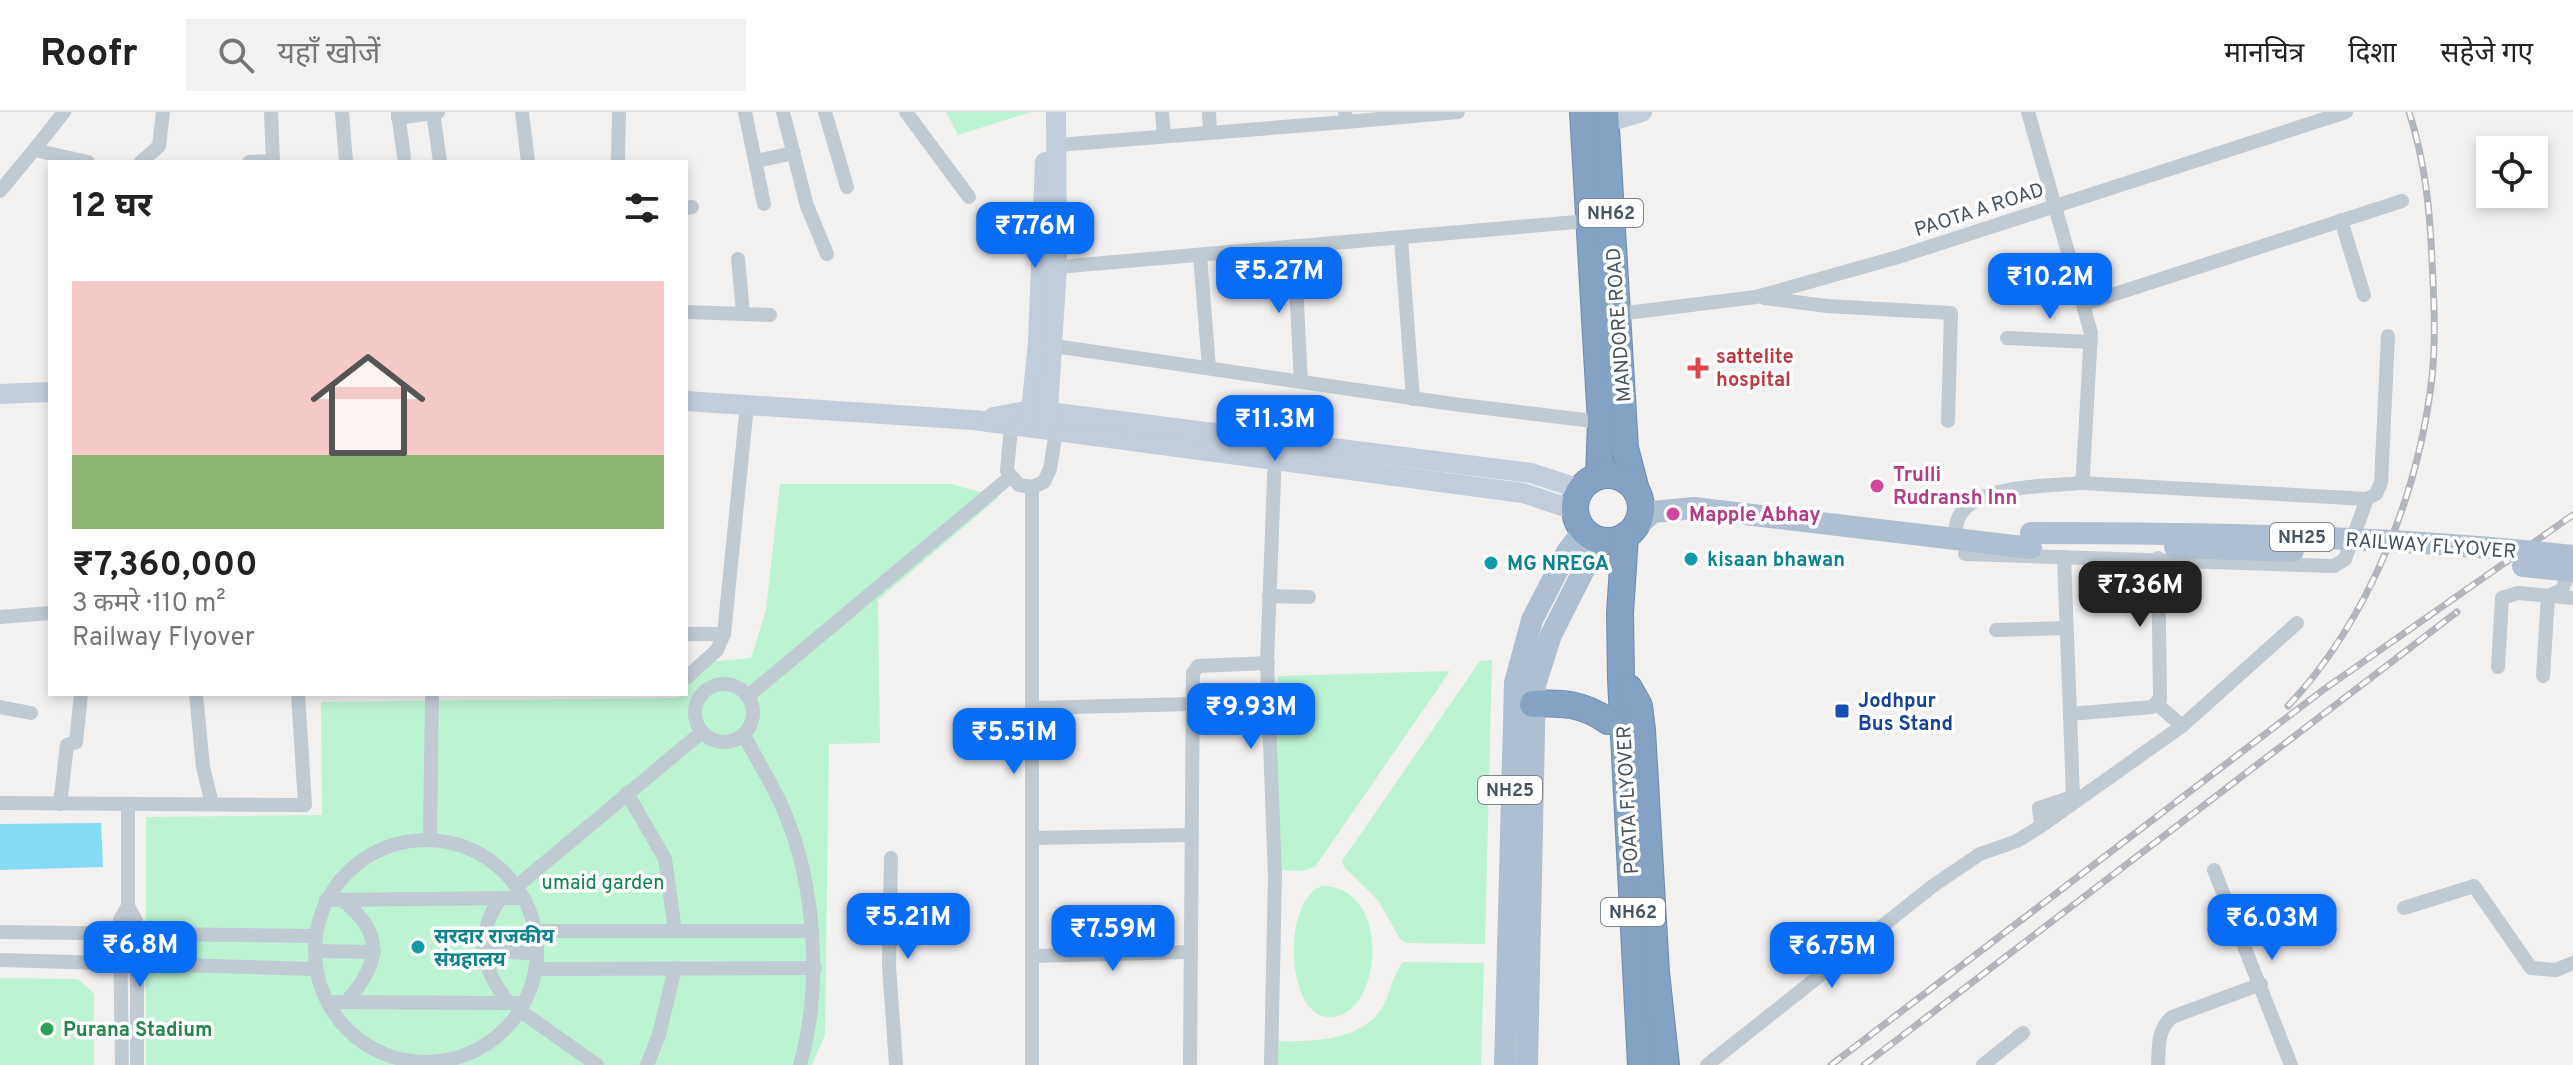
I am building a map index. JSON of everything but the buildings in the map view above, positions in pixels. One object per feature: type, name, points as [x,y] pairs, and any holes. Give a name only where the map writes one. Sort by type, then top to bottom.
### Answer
[{"type":"highway","name":"MANDORE ROAD","points":[[1595,120],[1588,221],[1601,422],[1601,519]]},
{"type":"highway","name":"MANDORE ROAD","points":[[1595,120],[1618,314],[1625,448],[1638,493]]},
{"type":"highway","points":[[1601,519],[1620,477],[1638,493]]},
{"type":"highway","name":"NH62","points":[[1601,519],[1640,517],[1638,493]]},
{"type":"highway","name":"NH62","points":[[1601,519],[1620,613],[1621,679]]},
{"type":"highway","name":"NH62","points":[[1601,519],[1608,721]]},
{"type":"highway","points":[[1621,679],[1634,696],[1641,717],[1656,972],[1666,1065]]},
{"type":"highway","name":"POATA FLYOVER","points":[[1621,679],[1617,759],[1624,1065]]},
{"type":"highway","points":[[1533,704],[1569,703],[1586,708],[1608,721]]},
{"type":"highway","name":"POATA FLYOVER","points":[[1608,721],[1617,759],[1641,1065]]},
{"type":"main road","name":"NH25","points":[[1638,493],[1958,541]]},
{"type":"main road","name":"NH25","points":[[1527,1065],[1517,935],[1515,683],[1532,620],[1567,552],[1601,519],[1694,508],[1958,541]]},
{"type":"main road","name":"NH25","points":[[1505,1065],[1533,704],[1551,635],[1601,519]]},
{"type":"main road","name":"RAILWAY FLYOVER","points":[[1958,541],[2228,533],[2494,547],[2572,566]]},
{"type":"street","points":[[0,191],[64,112]]},
{"type":"street","points":[[143,160],[159,146],[163,112]]},
{"type":"street","points":[[271,112],[273,160]]},
{"type":"street","points":[[342,112],[346,160]]},
{"type":"street","points":[[404,157],[398,115],[435,112],[440,160]]},
{"type":"street","points":[[522,112],[528,160]]},
{"type":"street","points":[[618,160],[619,112]]},
{"type":"street","points":[[745,112],[764,204]]},
{"type":"street","points":[[783,112],[807,206],[827,254]]},
{"type":"street","points":[[825,112],[847,187]]},
{"type":"street","points":[[906,112],[969,197]]},
{"type":"street","points":[[1010,477],[1019,485],[1032,487],[1044,482],[1050,469],[1037,423],[1044,112]]},
{"type":"street","points":[[748,696],[1010,477],[1037,423],[1054,346],[1056,112]]},
{"type":"street","points":[[1162,112],[1164,136]]},
{"type":"street","points":[[1209,112],[1210,132]]},
{"type":"street","points":[[1058,145],[1210,132],[1302,119],[1458,112]]},
{"type":"street","points":[[1595,120],[1642,112]]},
{"type":"street","points":[[2028,112],[2084,304],[2091,342],[2081,483]]},
{"type":"street","name":"PAOTA A ROAD","points":[[1618,314],[1756,297],[1898,257],[2346,112]]},
{"type":"street","points":[[34,150],[79,160]]},
{"type":"street","points":[[756,161],[794,153]]},
{"type":"street","points":[[2084,304],[2402,201]]},
{"type":"street","points":[[2341,220],[2364,295]]},
{"type":"street","points":[[1057,267],[1588,221]]},
{"type":"street","points":[[1401,238],[1413,399]]},
{"type":"street","points":[[1294,247],[1301,381]]},
{"type":"street","points":[[1200,255],[1209,368]]},
{"type":"street","points":[[738,259],[743,313]]},
{"type":"street","points":[[1756,297],[1827,306],[1951,313],[1948,421]]},
{"type":"street","points":[[688,312],[770,315]]},
{"type":"street","points":[[2367,499],[2345,559],[2334,566],[2064,557],[1958,541],[1962,508],[1980,498],[2016,489],[2081,483],[2367,499],[2376,494],[2383,474],[2388,336]]},
{"type":"street","points":[[2007,338],[2091,342]]},
{"type":"street","points":[[1054,346],[1413,399],[1601,422]]},
{"type":"street","points":[[0,394],[48,392]]},
{"type":"street","points":[[688,401],[1037,423],[1275,450],[1523,493],[1601,519]]},
{"type":"street","points":[[688,676],[717,650],[724,634],[747,405]]},
{"type":"street","points":[[1271,1065],[1275,877],[1268,663],[1275,450]]},
{"type":"street","points":[[1032,487],[1032,1065]]},
{"type":"street","points":[[2041,826],[2039,808],[2049,802],[2073,797],[2064,557]]},
{"type":"street","points":[[2157,704],[2158,558]]},
{"type":"street","points":[[2548,596],[2562,590],[2572,566]]},
{"type":"street","points":[[2498,667],[2502,598],[2518,593],[2573,598]]},
{"type":"street","points":[[1269,596],[1309,597]]},
{"type":"street","points":[[2543,676],[2548,596]]},
{"type":"street","points":[[0,617],[48,613]]},
{"type":"street","points":[[1707,1065],[1934,885],[1980,854],[2017,841],[2041,826],[2182,726],[2297,623]]},
{"type":"street","points":[[1996,630],[2066,628]]},
{"type":"street","points":[[688,634],[724,634]]},
{"type":"street","points":[[1190,1065],[1193,673],[1198,666],[1268,663]]},
{"type":"street","points":[[723,683],[741,689],[748,696],[754,712],[744,735],[727,742],[709,738],[702,732],[695,715],[699,697],[706,690],[723,683]]},
{"type":"street","points":[[60,804],[67,745],[76,742],[81,696]]},
{"type":"street","points":[[196,696],[203,767],[212,804]]},
{"type":"street","points":[[0,803],[305,805],[298,696]]},
{"type":"street","points":[[430,840],[432,696]]},
{"type":"street","points":[[1034,708],[1191,704]]},
{"type":"street","points":[[2070,714],[2157,704],[2182,726]]},
{"type":"street","points":[[0,707],[31,713]]},
{"type":"street","points":[[326,900],[501,898],[519,892],[627,793],[702,732]]},
{"type":"street","points":[[744,735],[785,813],[800,867],[812,931],[815,968],[810,1029],[800,1065]]},
{"type":"street","points":[[627,793],[665,859],[675,931]]},
{"type":"street","points":[[128,806],[128,906],[136,921],[137,932],[137,1065]]},
{"type":"street","points":[[1033,838],[1191,835]]},
{"type":"street","points":[[430,840],[461,846],[498,867],[519,892],[535,931],[536,962],[504,1030],[483,1046],[464,1055],[428,1063],[393,1057],[365,1044],[342,1025],[328,1002],[315,969],[315,943],[326,900],[349,869],[387,846],[430,840]]},
{"type":"street","points":[[891,858],[889,966],[896,1065]]},
{"type":"street","points":[[2214,870],[2291,1065]]},
{"type":"street","points":[[2404,908],[2474,886],[2531,968],[2556,970],[2573,963]]},
{"type":"street","points":[[501,898],[490,913],[483,950],[494,982],[517,1006],[597,1065]]},
{"type":"street","points":[[342,900],[365,922],[374,952],[369,974],[346,1002]]},
{"type":"street","points":[[122,1065],[120,920],[128,906]]},
{"type":"street","points":[[0,932],[120,931],[315,943],[374,952]]},
{"type":"street","points":[[535,931],[812,931]]},
{"type":"street","points":[[483,950],[536,962],[675,968],[815,968]]},
{"type":"street","points":[[1034,956],[1190,952]]},
{"type":"street","points":[[0,960],[121,961],[315,969]]},
{"type":"street","points":[[647,1065],[659,1035],[675,968]]},
{"type":"street","points":[[2158,1065],[2160,1034],[2163,1025],[2172,1017],[2261,984]]},
{"type":"street","points":[[328,1002],[517,1006]]},
{"type":"street","points":[[1983,1065],[2023,1033]]},
{"type":"green space","points":[[946,112],[1031,112],[958,135]]},
{"type":"green space","name":"umaid garden","points":[[780,484],[951,484],[999,497],[878,600],[880,743],[829,744],[825,1035],[812,1065],[146,1065],[146,817],[322,815],[321,702],[688,696],[688,684],[708,662],[751,658],[766,610]]},
{"type":"green space","points":[[1492,660],[1485,944],[1406,943],[1400,939],[1378,900],[1344,867],[1342,861],[1480,661]]},
{"type":"green space","points":[[1450,671],[1315,867],[1301,871],[1276,870],[1278,676]]},
{"type":"green space","points":[[1322,886],[1344,891],[1360,905],[1369,924],[1372,946],[1371,970],[1364,991],[1353,1007],[1338,1016],[1320,1015],[1307,1004],[1294,962],[1299,914],[1308,896]]},
{"type":"green space","points":[[1403,962],[1484,963],[1481,1065],[1275,1065],[1277,1041],[1334,1037],[1362,1027],[1373,1019],[1382,1008]]},
{"type":"green space","name":"Purana Stadium","points":[[0,978],[78,979],[94,994],[94,1065],[0,1065]]},
{"type":"water","points":[[101,823],[103,867],[0,870],[0,824]]},
{"type":"railway","points":[[2288,706],[2317,672],[2366,595],[2402,509],[2425,421],[2434,348],[2431,242],[2423,167],[2409,112]]},
{"type":"railway","points":[[1831,1065],[2323,690],[2573,515]]},
{"type":"railway","points":[[1864,1065],[2457,612]]},
{"type":"place","name":"sattelite hospital","points":[[1698,368]]},
{"type":"place","name":"Trulli Rudransh Inn","points":[[1877,486]]},
{"type":"place","name":"Mapple Abhay","points":[[1673,514]]},
{"type":"place","name":"kisaan bhawan","points":[[1691,559]]},
{"type":"place","name":"MG NREGA","points":[[1491,563]]},
{"type":"place","name":"Jodhpur Bus Stand","points":[[1842,711]]},
{"type":"place","name":"सरदार राजकीय संग्रहालय","points":[[418,947]]},
{"type":"place","name":"Purana Stadium","points":[[47,1029]]}]
